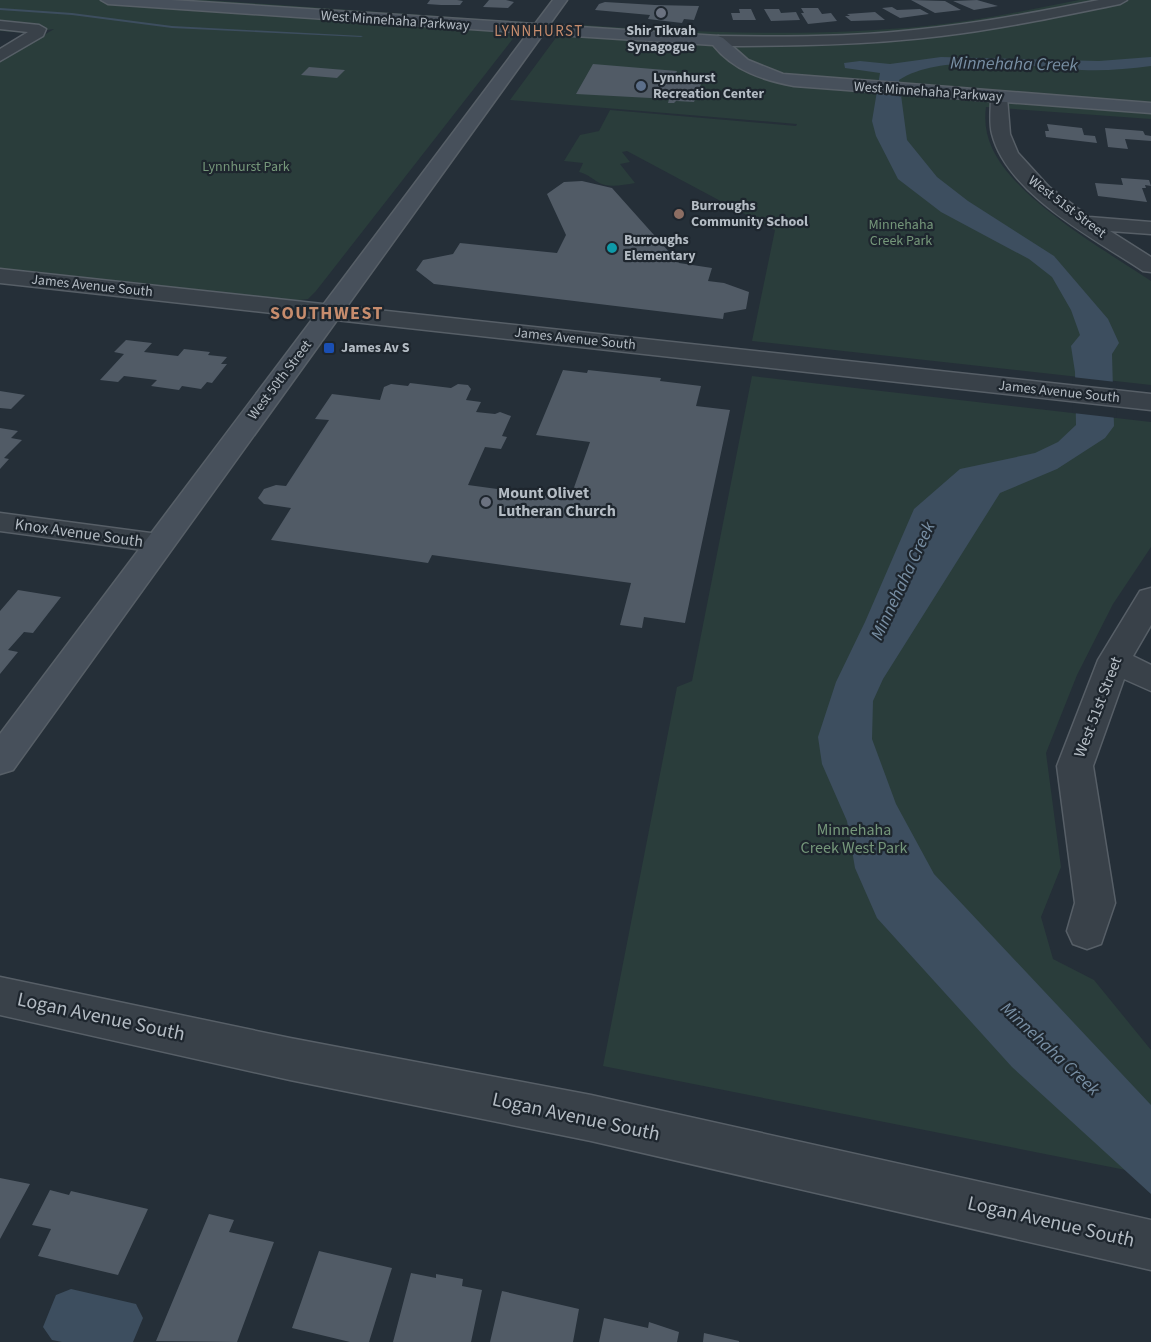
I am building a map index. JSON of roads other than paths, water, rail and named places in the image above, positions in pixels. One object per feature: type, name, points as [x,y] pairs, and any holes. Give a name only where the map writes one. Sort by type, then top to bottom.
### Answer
[{"type":"street","name":"West Minnehaha Parkway","points":[[108,0],[538,31],[718,41],[815,41],[939,33],[1029,19],[1119,0]]},
{"type":"street","name":"West 50th Street","points":[[0,760],[560,0]]},
{"type":"street","points":[[0,25],[39,29],[38,33],[0,56]]},
{"type":"street","name":"West Minnehaha Parkway","points":[[718,41],[740,62],[769,76],[807,83],[1151,108]]},
{"type":"street","name":"West 51st Street","points":[[999,97],[1001,135],[1008,152],[1024,175],[1048,197],[1084,223],[1151,266]]},
{"type":"street","points":[[1084,223],[1151,228]]},
{"type":"street","name":"James Avenue South","points":[[0,276],[1151,402]]},
{"type":"street","name":"Knox Avenue South","points":[[0,522],[158,543]]},
{"type":"street","name":"West 51st Street","points":[[1087,931],[1095,903],[1075,766],[1114,660],[1151,598]]},
{"type":"street","points":[[1114,660],[1151,679]]},
{"type":"street","name":"Logan Avenue South","points":[[0,996],[290,1059],[591,1119],[1147,1244]]},
{"type":"water","name":"Minnehaha Creek","points":[[941,57],[1099,61],[1151,57],[1151,66],[1108,70],[988,63],[939,66],[917,71],[899,80],[907,140],[937,177],[968,201],[1054,256],[1108,319],[1119,343],[1112,354],[1114,426],[1105,438],[1057,469],[1000,493],[883,679],[873,701],[872,739],[896,804],[934,874],[1151,1105],[1151,1194],[1012,1067],[877,918],[855,868],[847,821],[822,764],[818,737],[836,682],[914,509],[960,469],[1035,453],[1058,442],[1076,425],[1075,372],[1071,346],[1080,335],[1071,310],[1052,277],[1029,259],[941,212],[898,179],[876,136],[872,121],[880,73],[845,68],[844,63],[860,61],[890,64]]},
{"type":"water","points":[[71,1289],[136,1304],[143,1318],[133,1342],[52,1340],[43,1327],[56,1295]]},
{"type":"waterway","points":[[0,9],[72,14],[172,27],[361,36]]},
{"type":"place","name":"Shir Tikvah Synagogue","points":[[661,13]]},
{"type":"place","name":"Lynnhurst Recreation Center","points":[[641,86]]},
{"type":"place","name":"Burroughs Community School","points":[[679,214]]},
{"type":"place","name":"Burroughs Elementary","points":[[612,248]]},
{"type":"place","name":"James Av S","points":[[329,348]]},
{"type":"place","name":"Mount Olivet Lutheran Church","points":[[486,502]]},
{"type":"district","name":"LYNNHURST","points":[[539,31]]},
{"type":"district","name":"SOUTHWEST","points":[[327,313]]},
{"type":"park label","name":"Lynnhurst Park","points":[[246,167]]},
{"type":"park label","name":"Minnehaha Creek Park","points":[[901,234]]},
{"type":"park label","name":"Minnehaha Creek West Park","points":[[854,839]]}]
